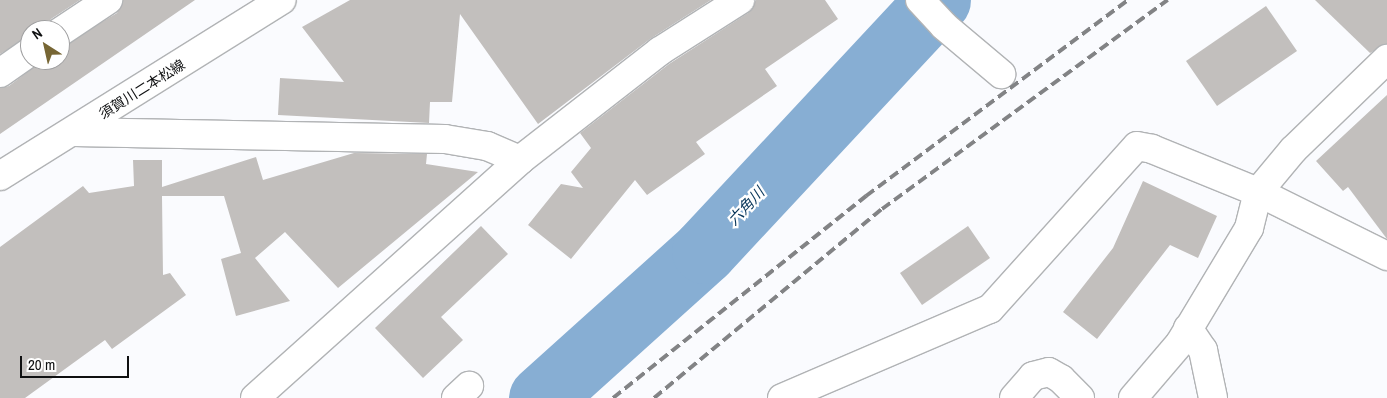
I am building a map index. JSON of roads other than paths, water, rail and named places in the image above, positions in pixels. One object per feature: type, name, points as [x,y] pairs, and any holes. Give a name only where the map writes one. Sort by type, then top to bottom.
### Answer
[{"type":"street","points":[[70,25],[108,0]]},
{"type":"street","name":"須賀川二本松線","points":[[0,176],[74,132],[282,0]]},
{"type":"street","points":[[255,398],[520,160],[660,51],[740,0]]},
{"type":"street","points":[[920,0],[944,26],[1001,74]]},
{"type":"street","points":[[0,73],[20,59]]},
{"type":"street","points":[[1133,398],[1180,343],[1249,228],[1258,192],[1293,150],[1387,59]]},
{"type":"street","points":[[74,132],[445,138],[487,146],[520,160]]},
{"type":"street","points":[[782,398],[990,309],[1137,146],[1152,149],[1258,192],[1387,256]]},
{"type":"street","points":[[1188,328],[1203,350],[1213,398]]},
{"type":"street","points":[[1014,398],[1033,376],[1048,372],[1061,379],[1080,398]]},
{"type":"waterway","name":"六角川","points":[[541,398],[704,251],[938,0]]},
{"type":"railway","points":[[613,398],[866,196],[1128,0]]},
{"type":"railway","points":[[654,398],[882,209],[1168,0]]}]
